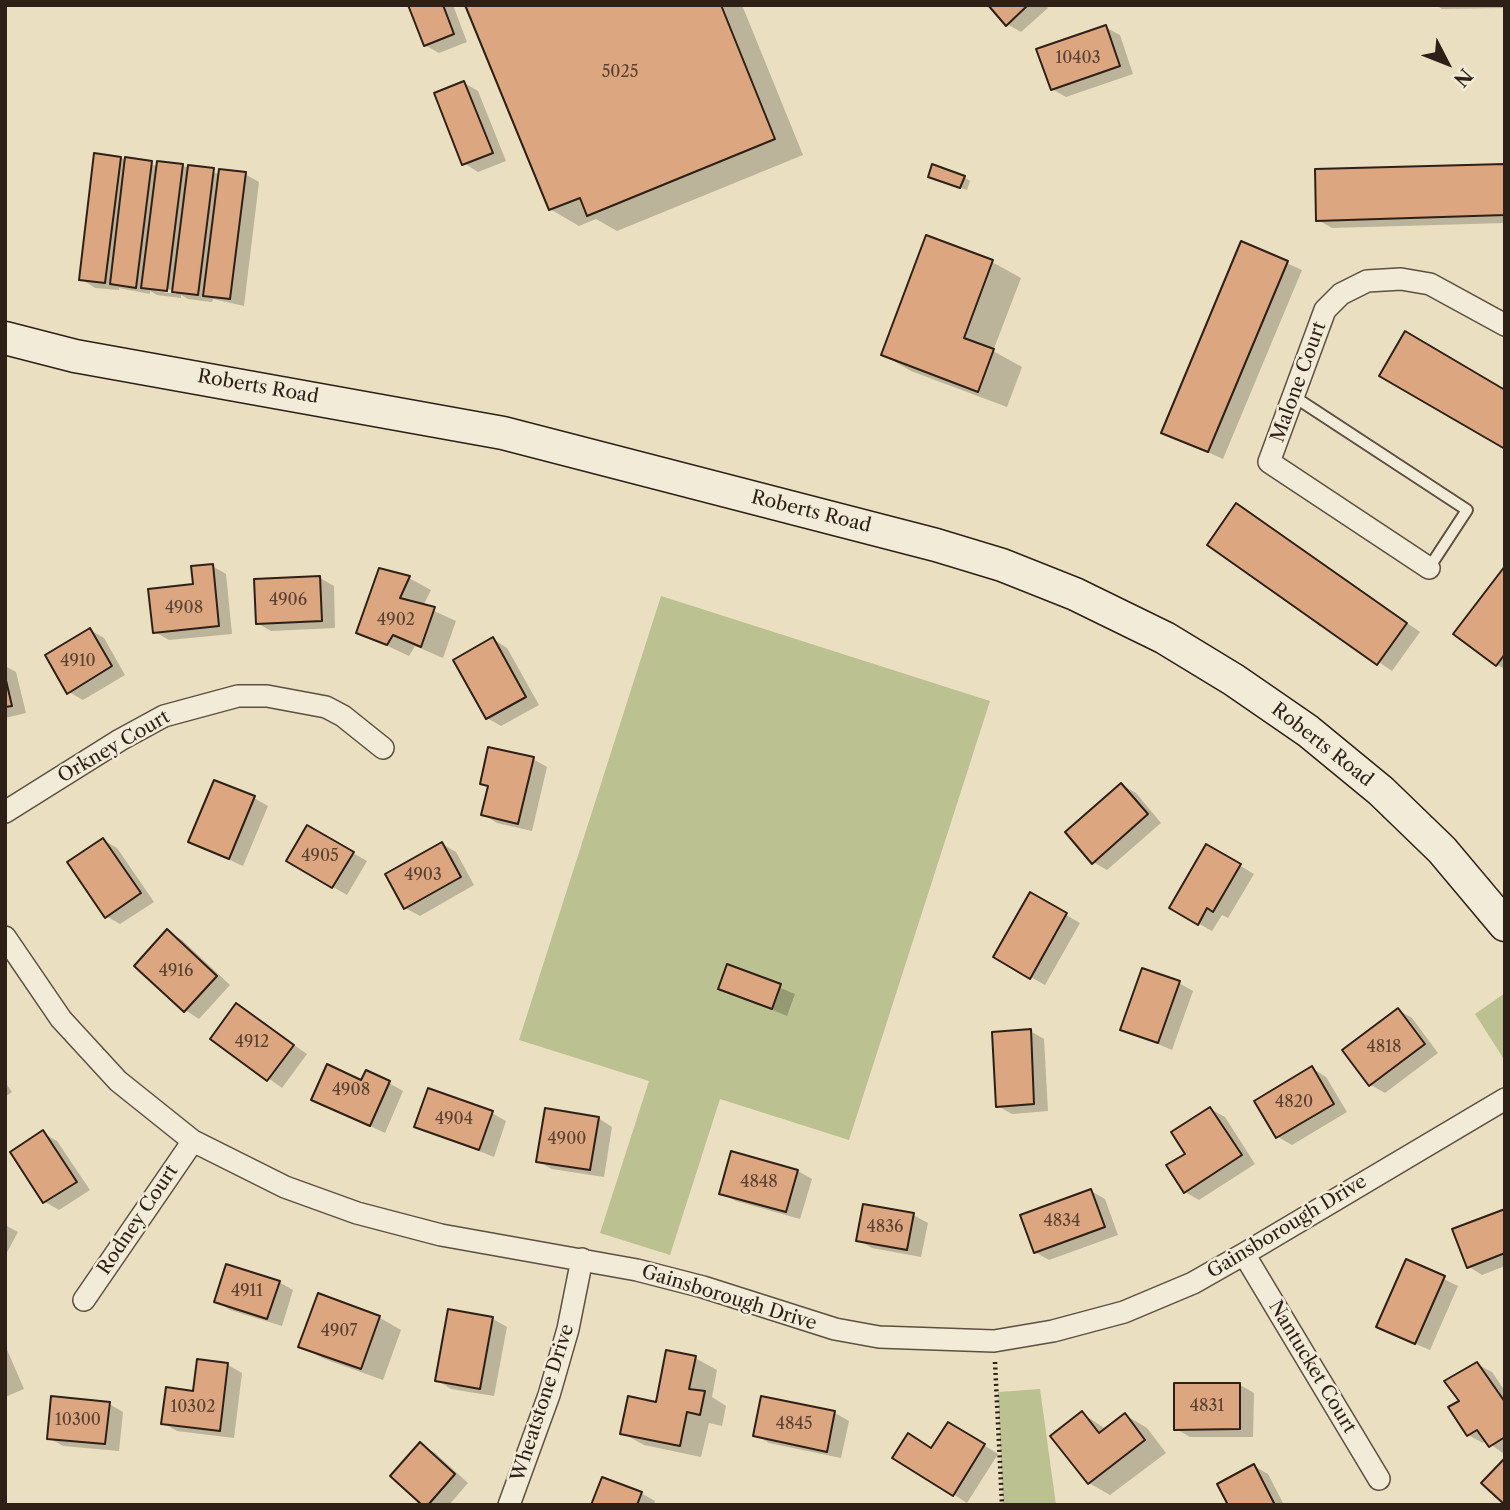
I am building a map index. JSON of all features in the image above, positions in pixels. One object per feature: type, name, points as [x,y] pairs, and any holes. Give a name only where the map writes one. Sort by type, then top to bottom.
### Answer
[{"type":"main road","name":"Roberts Road","points":[[5,338],[75,356],[503,433],[936,545],[1002,565],[1074,594],[1165,638],[1234,680],[1308,731],[1381,791],[1442,850],[1505,925]]},
{"type":"street","name":"Malone Court","points":[[1429,568],[1269,462],[1325,310],[1341,294],[1367,281],[1401,279],[1430,284],[1505,325]]},
{"type":"street","name":"Orkney Court","points":[[5,812],[120,740],[164,716],[237,696],[267,696],[326,707],[343,716],[383,748]]},
{"type":"street","name":"Gainsborough Drive","points":[[5,937],[61,1019],[110,1072],[193,1141],[285,1187],[357,1213],[441,1235],[582,1259],[704,1287],[835,1329],[927,1341],[994,1341],[1053,1331],[1124,1312],[1193,1283],[1244,1255],[1505,1099]]},
{"type":"street","name":"Rodney Court","points":[[84,1300],[193,1141]]},
{"type":"street","name":"Nantucket Court","points":[[1244,1255],[1379,1479]]},
{"type":"street","name":"Wheatstone Drive","points":[[509,1505],[549,1395],[568,1329],[582,1259]]},
{"type":"lane","points":[[1293,396],[1467,510],[1429,568]]},
{"type":"path","points":[[994,1341],[1002,1505]]},
{"type":"green space","points":[[661,596],[990,701],[849,1140],[720,1099],[670,1255],[600,1233],[649,1081],[519,1040]]},
{"type":"green space","points":[[1505,993],[1505,1061],[1475,1014]]},
{"type":"green space","points":[[1040,1389],[1056,1505],[1003,1505],[998,1392]]},
{"type":"building","points":[[408,5],[443,5],[454,34],[424,46]]},
{"type":"building","points":[[465,5],[721,5],[775,139],[587,216],[580,198],[549,210]]},
{"type":"building","points":[[988,5],[1028,5],[1006,26]]},
{"type":"building","points":[[1106,25],[1120,66],[1051,90],[1036,49]]},
{"type":"building","points":[[464,81],[493,153],[462,165],[434,93]]},
{"type":"building","points":[[94,153],[121,157],[105,283],[79,280]]},
{"type":"building","points":[[125,157],[152,161],[136,288],[110,284]]},
{"type":"building","points":[[157,161],[183,164],[167,291],[141,288]]},
{"type":"building","points":[[932,164],[965,176],[960,188],[928,177]]},
{"type":"building","points":[[1505,164],[1505,215],[1316,221],[1315,169]]},
{"type":"building","points":[[188,165],[214,168],[198,295],[172,292]]},
{"type":"building","points":[[219,169],[246,172],[230,299],[203,296]]},
{"type":"building","points":[[926,235],[993,260],[964,338],[994,349],[978,392],[881,355]]},
{"type":"building","points":[[1241,241],[1288,261],[1208,452],[1161,433]]},
{"type":"building","points":[[1405,331],[1505,390],[1505,449],[1379,376]]},
{"type":"building","points":[[1236,503],[1407,623],[1377,665],[1207,545]]},
{"type":"building","points":[[213,564],[219,626],[153,633],[148,589],[193,584],[191,566]]},
{"type":"building","points":[[1505,566],[1505,654],[1496,666],[1453,634]]},
{"type":"building","points":[[379,568],[410,576],[400,598],[435,607],[421,647],[393,635],[387,645],[356,633]]},
{"type":"building","points":[[320,576],[322,621],[256,624],[254,579]]},
{"type":"building","points":[[90,628],[112,666],[67,694],[45,655]]},
{"type":"building","points":[[493,637],[526,697],[486,719],[453,660]]},
{"type":"building","points":[[5,676],[12,706],[5,707]]},
{"type":"building","points":[[488,747],[534,757],[518,824],[481,815],[488,786],[480,784]]},
{"type":"building","points":[[214,780],[255,796],[229,859],[188,842]]},
{"type":"building","points":[[1121,783],[1148,814],[1092,864],[1065,832]]},
{"type":"building","points":[[307,825],[354,852],[332,888],[286,861]]},
{"type":"building","points":[[103,838],[141,893],[105,918],[67,862]]},
{"type":"building","points":[[442,842],[461,877],[404,909],[385,874]]},
{"type":"building","points":[[1206,844],[1241,864],[1213,912],[1207,908],[1198,925],[1169,908]]},
{"type":"building","points":[[1030,892],[1067,913],[1030,979],[993,957]]},
{"type":"building","points":[[167,929],[217,976],[184,1012],[134,966]]},
{"type":"building","points":[[727,964],[781,984],[772,1009],[718,989]]},
{"type":"building","points":[[1142,968],[1180,981],[1158,1043],[1120,1030]]},
{"type":"building","points":[[236,1003],[294,1045],[267,1081],[210,1039]]},
{"type":"building","points":[[1398,1008],[1425,1044],[1369,1086],[1342,1050]]},
{"type":"building","points":[[1031,1029],[1034,1104],[996,1107],[992,1032]]},
{"type":"building","points":[[327,1064],[361,1080],[366,1070],[390,1081],[370,1126],[311,1100]]},
{"type":"building","points":[[1312,1066],[1334,1104],[1276,1138],[1254,1101]]},
{"type":"building","points":[[428,1088],[493,1111],[479,1150],[414,1127]]},
{"type":"building","points":[[1210,1107],[1242,1155],[1184,1193],[1166,1165],[1185,1154],[1171,1132]]},
{"type":"building","points":[[545,1108],[599,1117],[590,1170],[536,1162]]},
{"type":"building","points":[[43,1130],[77,1182],[43,1203],[10,1152]]},
{"type":"building","points":[[731,1151],[798,1170],[786,1212],[719,1194]]},
{"type":"building","points":[[1091,1189],[1105,1227],[1034,1253],[1020,1215]]},
{"type":"building","points":[[863,1204],[914,1213],[907,1250],[856,1241]]},
{"type":"building","points":[[1505,1209],[1505,1253],[1467,1268],[1452,1229]]},
{"type":"building","points":[[1406,1259],[1445,1276],[1415,1344],[1376,1327]]},
{"type":"building","points":[[226,1264],[280,1281],[267,1319],[214,1302]]},
{"type":"building","points":[[318,1293],[380,1316],[361,1369],[298,1347]]},
{"type":"building","points":[[448,1309],[493,1317],[480,1389],[435,1381]]},
{"type":"building","points":[[666,1350],[696,1356],[689,1389],[705,1391],[700,1415],[687,1412],[680,1446],[620,1434],[628,1396],[656,1402]]},
{"type":"building","points":[[197,1359],[228,1363],[220,1431],[161,1424],[166,1387],[193,1391]]},
{"type":"building","points":[[1477,1362],[1505,1402],[1505,1437],[1489,1447],[1477,1430],[1467,1436],[1448,1407],[1459,1401],[1444,1381]]},
{"type":"building","points":[[1174,1383],[1240,1383],[1240,1429],[1174,1430]]},
{"type":"building","points":[[51,1396],[110,1402],[105,1444],[47,1439]]},
{"type":"building","points":[[761,1396],[835,1411],[827,1452],[753,1436]]},
{"type":"building","points":[[1082,1411],[1099,1433],[1125,1413],[1145,1440],[1088,1484],[1050,1436]]},
{"type":"building","points":[[948,1422],[985,1444],[953,1496],[892,1458],[908,1433],[931,1448]]},
{"type":"building","points":[[420,1442],[455,1474],[428,1505],[422,1505],[390,1476]]},
{"type":"building","points":[[1505,1460],[1505,1505],[1481,1483]]},
{"type":"building","points":[[1254,1464],[1275,1505],[1228,1505],[1217,1484]]},
{"type":"building","points":[[602,1477],[642,1492],[637,1505],[591,1505]]}]
